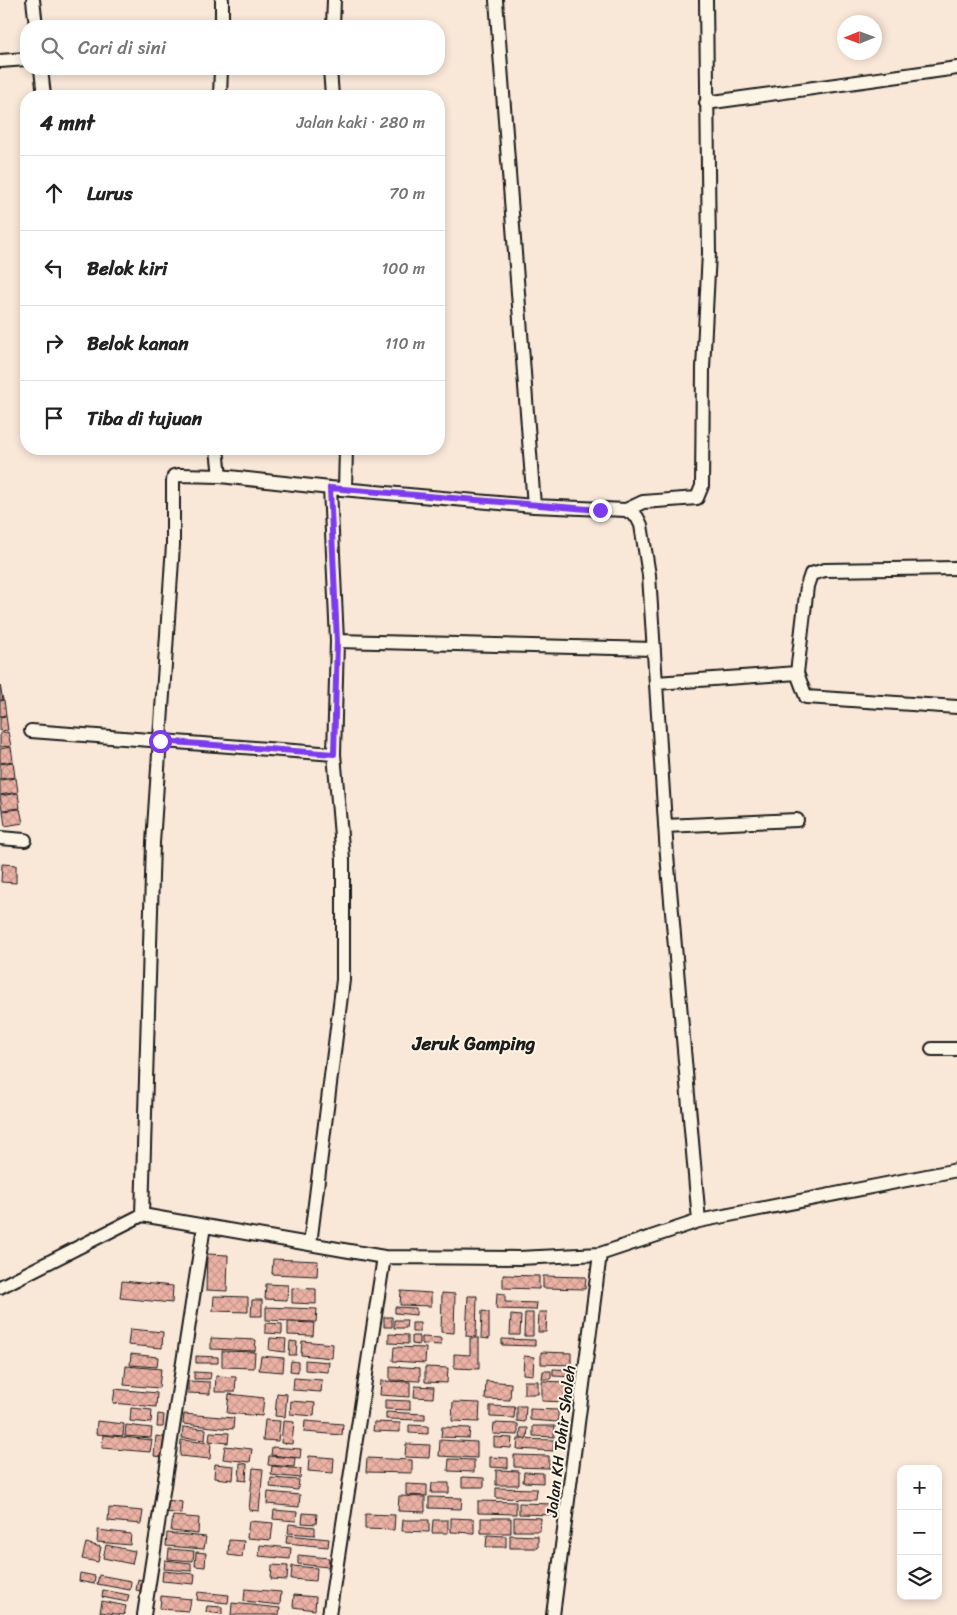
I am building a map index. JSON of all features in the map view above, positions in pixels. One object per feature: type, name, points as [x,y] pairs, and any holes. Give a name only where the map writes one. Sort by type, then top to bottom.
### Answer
[{"type":"street","points":[[33,0],[35,20]]},
{"type":"street","points":[[222,0],[222,20]]},
{"type":"street","points":[[333,20],[334,0]]},
{"type":"street","points":[[496,0],[534,506]]},
{"type":"street","points":[[142,1215],[153,843],[173,546],[174,476],[220,476],[534,506],[626,510],[643,502],[689,499],[700,495],[709,253],[706,0]]},
{"type":"street","points":[[0,61],[20,59]]},
{"type":"street","points":[[706,103],[957,68]]},
{"type":"street","points":[[42,75],[43,90]]},
{"type":"street","points":[[220,90],[221,75]]},
{"type":"street","points":[[330,75],[332,90]]},
{"type":"street","points":[[218,455],[220,476]]},
{"type":"street","points":[[345,489],[346,455]]},
{"type":"street","points":[[310,1244],[343,980],[343,859],[334,754],[337,641],[330,488]]},
{"type":"street","points":[[626,510],[637,517],[641,525],[649,575],[665,826],[699,1220]]},
{"type":"street","points":[[957,568],[825,570],[811,574],[807,586],[797,673],[806,697],[957,708]]},
{"type":"street","points":[[337,641],[654,649]]},
{"type":"street","points":[[656,683],[797,673]]},
{"type":"street","points":[[31,730],[334,754]]},
{"type":"street","points":[[665,826],[797,820]]},
{"type":"street","points":[[0,838],[25,840]]},
{"type":"street","points":[[932,1049],[957,1049]]},
{"type":"street","points":[[0,1286],[142,1215],[203,1228],[310,1244],[384,1259],[600,1256],[699,1220],[957,1170]]},
{"type":"street","points":[[144,1615],[203,1228]]},
{"type":"street","name":"Jalan KH Tohir Sholeh","points":[[553,1615],[600,1256]]},
{"type":"street","points":[[329,1615],[384,1259]]},
{"type":"building","points":[[0,685],[3,700],[0,700]]},
{"type":"building","points":[[4,700],[6,715],[0,716],[0,701]]},
{"type":"building","points":[[6,716],[8,730],[0,731],[0,717]]},
{"type":"building","points":[[8,732],[11,746],[0,747],[0,733]]},
{"type":"building","points":[[11,747],[13,761],[0,763],[0,749]]},
{"type":"building","points":[[13,762],[15,777],[0,779],[0,764]]},
{"type":"building","points":[[16,778],[18,792],[0,795],[0,780]]},
{"type":"building","points":[[18,793],[20,808],[2,810],[0,796]]},
{"type":"building","points":[[20,809],[23,823],[5,826],[3,811]]},
{"type":"building","points":[[2,864],[16,865],[16,883],[1,882]]},
{"type":"building","points":[[207,1254],[228,1255],[227,1291],[206,1290]]},
{"type":"building","points":[[273,1259],[318,1261],[317,1276],[272,1274]]},
{"type":"building","points":[[503,1275],[539,1276],[539,1289],[503,1288]]},
{"type":"building","points":[[543,1276],[586,1277],[585,1289],[543,1288]]},
{"type":"building","points":[[122,1281],[173,1286],[172,1303],[120,1298]]},
{"type":"building","points":[[266,1284],[288,1285],[287,1300],[265,1299]]},
{"type":"building","points":[[292,1288],[316,1289],[316,1304],[292,1303]]},
{"type":"building","points":[[401,1291],[431,1293],[431,1306],[400,1305]]},
{"type":"building","points":[[442,1293],[455,1294],[454,1333],[441,1332]]},
{"type":"building","points":[[497,1293],[505,1294],[505,1302],[537,1303],[536,1310],[496,1309]]},
{"type":"building","points":[[214,1296],[248,1297],[248,1312],[213,1311]]},
{"type":"building","points":[[468,1296],[477,1296],[476,1337],[466,1336]]},
{"type":"building","points":[[252,1300],[262,1300],[262,1316],[251,1316]]},
{"type":"building","points":[[266,1307],[317,1309],[316,1322],[266,1320]]},
{"type":"building","points":[[395,1307],[416,1308],[416,1315],[395,1313]]},
{"type":"building","points":[[482,1311],[489,1312],[489,1339],[481,1338]]},
{"type":"building","points":[[539,1312],[547,1312],[546,1332],[538,1332]]},
{"type":"building","points":[[525,1313],[533,1313],[533,1336],[524,1336]]},
{"type":"building","points":[[511,1315],[521,1316],[520,1335],[510,1335]]},
{"type":"building","points":[[384,1317],[392,1317],[392,1327],[384,1327]]},
{"type":"building","points":[[394,1320],[407,1320],[406,1328],[394,1328]]},
{"type":"building","points":[[288,1322],[314,1323],[313,1336],[288,1335]]},
{"type":"building","points":[[265,1323],[282,1324],[282,1334],[265,1333]]},
{"type":"building","points":[[412,1323],[420,1323],[420,1332],[412,1332]]},
{"type":"building","points":[[130,1329],[163,1332],[162,1348],[128,1345]]},
{"type":"building","points":[[389,1334],[408,1335],[408,1344],[389,1343]]},
{"type":"building","points":[[412,1336],[419,1336],[419,1345],[412,1344]]},
{"type":"building","points":[[422,1337],[441,1338],[441,1345],[422,1344]]},
{"type":"building","points":[[211,1338],[256,1340],[255,1351],[211,1349]]},
{"type":"building","points":[[270,1338],[286,1339],[285,1352],[269,1350]]},
{"type":"building","points":[[470,1338],[479,1338],[479,1369],[454,1368],[454,1354],[470,1355]]},
{"type":"building","points":[[502,1339],[535,1340],[535,1346],[502,1345]]},
{"type":"building","points":[[290,1341],[297,1342],[296,1355],[289,1355]]},
{"type":"building","points":[[302,1341],[333,1344],[332,1358],[301,1355]]},
{"type":"building","points":[[394,1347],[426,1348],[425,1363],[393,1361]]},
{"type":"building","points":[[222,1351],[255,1352],[254,1368],[222,1367]]},
{"type":"building","points":[[541,1352],[571,1353],[571,1365],[541,1364]]},
{"type":"building","points":[[131,1354],[158,1357],[157,1367],[130,1365]]},
{"type":"building","points":[[196,1356],[218,1357],[218,1363],[196,1363]]},
{"type":"building","points":[[261,1356],[284,1358],[283,1372],[259,1370]]},
{"type":"building","points":[[524,1356],[534,1357],[533,1375],[523,1374]]},
{"type":"building","points":[[305,1360],[329,1362],[328,1372],[305,1370]]},
{"type":"building","points":[[291,1361],[298,1362],[298,1372],[290,1371]]},
{"type":"building","points":[[126,1366],[161,1369],[159,1388],[124,1385]]},
{"type":"building","points":[[390,1366],[420,1368],[420,1381],[390,1380]]},
{"type":"building","points":[[425,1367],[448,1368],[447,1383],[425,1382]]},
{"type":"building","points":[[553,1369],[576,1370],[576,1377],[553,1376]]},
{"type":"building","points":[[543,1371],[551,1371],[551,1379],[542,1379]]},
{"type":"building","points":[[194,1372],[211,1373],[210,1379],[194,1379]]},
{"type":"building","points":[[216,1376],[236,1377],[235,1392],[215,1392]]},
{"type":"building","points":[[294,1378],[322,1380],[321,1392],[293,1390]]},
{"type":"building","points":[[188,1381],[210,1382],[210,1394],[188,1393]]},
{"type":"building","points":[[381,1381],[410,1382],[410,1397],[380,1395]]},
{"type":"building","points":[[486,1381],[511,1383],[510,1400],[485,1399]]},
{"type":"building","points":[[524,1381],[538,1381],[538,1394],[524,1394]]},
{"type":"building","points":[[542,1381],[565,1382],[565,1402],[542,1401]]},
{"type":"building","points":[[415,1386],[434,1387],[433,1398],[414,1397]]},
{"type":"building","points":[[115,1389],[157,1393],[156,1407],[113,1403]]},
{"type":"building","points":[[277,1393],[287,1394],[285,1417],[275,1416]]},
{"type":"building","points":[[229,1394],[264,1398],[262,1416],[227,1413]]},
{"type":"building","points":[[385,1400],[410,1401],[410,1410],[385,1409]]},
{"type":"building","points":[[291,1401],[315,1403],[314,1416],[290,1414]]},
{"type":"building","points":[[453,1402],[480,1403],[479,1422],[452,1421]]},
{"type":"building","points":[[490,1406],[515,1407],[514,1418],[490,1417]]},
{"type":"building","points":[[517,1406],[526,1406],[525,1422],[517,1421]]},
{"type":"building","points":[[131,1408],[152,1410],[151,1423],[130,1421]]},
{"type":"building","points":[[530,1409],[558,1410],[558,1422],[530,1420]]},
{"type":"building","points":[[386,1412],[425,1414],[425,1420],[386,1419]]},
{"type":"building","points":[[158,1414],[164,1415],[163,1427],[157,1427]]},
{"type":"building","points":[[184,1414],[234,1418],[233,1429],[183,1424]]},
{"type":"building","points":[[265,1420],[280,1421],[278,1441],[263,1440]]},
{"type":"building","points":[[97,1421],[124,1424],[123,1436],[96,1434]]},
{"type":"building","points":[[283,1421],[294,1422],[292,1444],[281,1443]]},
{"type":"building","points":[[305,1421],[343,1424],[342,1435],[304,1432]]},
{"type":"building","points":[[374,1422],[400,1423],[400,1432],[373,1431]]},
{"type":"building","points":[[494,1423],[518,1424],[518,1435],[493,1434]]},
{"type":"building","points":[[126,1425],[152,1428],[151,1438],[125,1436]]},
{"type":"building","points":[[409,1425],[428,1426],[428,1434],[409,1433]]},
{"type":"building","points":[[533,1426],[555,1426],[554,1437],[533,1436]]},
{"type":"building","points":[[183,1427],[206,1429],[205,1440],[182,1438]]},
{"type":"building","points":[[442,1427],[470,1428],[469,1438],[441,1437]]},
{"type":"building","points":[[521,1428],[528,1428],[527,1438],[520,1438]]},
{"type":"building","points":[[210,1432],[229,1433],[228,1443],[209,1441]]},
{"type":"building","points":[[103,1435],[152,1440],[150,1452],[102,1448]]},
{"type":"building","points":[[156,1436],[164,1437],[162,1457],[154,1456]]},
{"type":"building","points":[[494,1437],[512,1438],[511,1448],[494,1447]]},
{"type":"building","points":[[518,1439],[554,1440],[553,1451],[517,1449]]},
{"type":"building","points":[[181,1440],[211,1443],[210,1459],[180,1456]]},
{"type":"building","points":[[440,1440],[477,1442],[477,1458],[439,1456]]},
{"type":"building","points":[[406,1444],[430,1445],[429,1458],[405,1457]]},
{"type":"building","points":[[225,1446],[252,1449],[250,1462],[223,1459]]},
{"type":"building","points":[[272,1447],[301,1449],[300,1458],[271,1455]]},
{"type":"building","points":[[514,1455],[549,1456],[549,1468],[514,1467]]},
{"type":"building","points":[[269,1456],[295,1458],[294,1467],[268,1465]]},
{"type":"building","points":[[309,1456],[334,1458],[333,1473],[308,1471]]},
{"type":"building","points":[[490,1457],[508,1458],[508,1468],[490,1467]]},
{"type":"building","points":[[367,1458],[412,1460],[412,1473],[366,1472]]},
{"type":"building","points":[[449,1459],[474,1460],[474,1472],[448,1471]]},
{"type":"building","points":[[240,1463],[247,1464],[246,1481],[239,1480]]},
{"type":"building","points":[[215,1464],[234,1466],[233,1480],[214,1478]]},
{"type":"building","points":[[272,1466],[301,1469],[300,1478],[271,1475]]},
{"type":"building","points":[[253,1468],[263,1469],[259,1511],[249,1510]]},
{"type":"building","points":[[496,1470],[519,1471],[519,1485],[496,1485]]},
{"type":"building","points":[[524,1472],[543,1473],[543,1483],[523,1482]]},
{"type":"building","points":[[462,1477],[484,1478],[484,1487],[462,1487]]},
{"type":"building","points":[[271,1478],[299,1480],[298,1490],[270,1487]]},
{"type":"building","points":[[432,1483],[449,1483],[449,1493],[431,1493]]},
{"type":"building","points":[[406,1484],[427,1485],[427,1496],[406,1495]]},
{"type":"building","points":[[496,1488],[537,1489],[536,1499],[496,1498]]},
{"type":"building","points":[[268,1492],[300,1495],[299,1507],[267,1504]]},
{"type":"building","points":[[553,1492],[563,1492],[563,1498],[553,1498]]},
{"type":"building","points":[[399,1496],[425,1497],[425,1512],[398,1511]]},
{"type":"building","points":[[429,1497],[462,1498],[461,1509],[429,1508]]},
{"type":"building","points":[[166,1500],[182,1502],[181,1514],[165,1512]]},
{"type":"building","points":[[478,1501],[516,1502],[516,1514],[478,1513]]},
{"type":"building","points":[[519,1503],[555,1504],[555,1515],[519,1514]]},
{"type":"building","points":[[109,1508],[143,1511],[141,1524],[108,1521]]},
{"type":"building","points":[[274,1510],[297,1512],[296,1521],[273,1519]]},
{"type":"building","points":[[303,1513],[317,1514],[316,1524],[302,1523]]},
{"type":"building","points":[[365,1514],[395,1515],[394,1530],[365,1529]]},
{"type":"building","points":[[173,1516],[199,1518],[198,1534],[171,1531]]},
{"type":"building","points":[[514,1517],[541,1518],[540,1531],[514,1531]]},
{"type":"building","points":[[451,1518],[474,1519],[474,1533],[451,1532]]},
{"type":"building","points":[[481,1518],[511,1518],[511,1533],[481,1533]]},
{"type":"building","points":[[403,1520],[429,1520],[429,1532],[402,1531]]},
{"type":"building","points":[[433,1520],[448,1520],[448,1533],[432,1533]]},
{"type":"building","points":[[249,1521],[273,1523],[271,1540],[247,1538]]},
{"type":"building","points":[[289,1524],[315,1527],[315,1535],[288,1533]]},
{"type":"building","points":[[98,1530],[131,1534],[130,1545],[97,1542]]},
{"type":"building","points":[[167,1533],[206,1537],[204,1549],[166,1546]]},
{"type":"building","points":[[287,1535],[329,1539],[328,1547],[286,1543]]},
{"type":"building","points":[[487,1535],[506,1536],[506,1547],[486,1547]]},
{"type":"building","points":[[510,1535],[538,1536],[538,1548],[510,1548]]},
{"type":"building","points":[[229,1540],[244,1541],[242,1557],[228,1555]]},
{"type":"building","points":[[86,1543],[101,1547],[98,1562],[82,1559]]},
{"type":"building","points":[[106,1545],[135,1551],[132,1564],[103,1558]]},
{"type":"building","points":[[260,1545],[291,1548],[290,1559],[259,1556]]},
{"type":"building","points":[[169,1549],[194,1551],[193,1561],[168,1559]]},
{"type":"building","points":[[196,1552],[206,1553],[205,1567],[195,1566]]},
{"type":"building","points":[[298,1555],[329,1558],[328,1567],[298,1564]]},
{"type":"building","points":[[165,1560],[191,1563],[191,1571],[164,1569]]},
{"type":"building","points":[[272,1565],[288,1566],[287,1580],[271,1579]]},
{"type":"building","points":[[292,1566],[317,1568],[316,1581],[291,1579]]},
{"type":"building","points":[[163,1571],[195,1574],[194,1584],[162,1581]]},
{"type":"building","points":[[80,1573],[95,1576],[94,1584],[79,1581]]},
{"type":"building","points":[[99,1575],[131,1581],[130,1590],[97,1584]]},
{"type":"building","points":[[138,1579],[142,1580],[140,1591],[136,1590]]},
{"type":"building","points":[[245,1589],[281,1592],[280,1605],[244,1601]]},
{"type":"building","points":[[103,1590],[129,1595],[127,1602],[102,1597]]},
{"type":"building","points":[[198,1592],[229,1595],[228,1603],[197,1600]]},
{"type":"building","points":[[294,1595],[316,1597],[315,1610],[293,1607]]},
{"type":"building","points":[[161,1596],[191,1599],[189,1611],[160,1609]]},
{"type":"building","points":[[102,1601],[126,1606],[124,1615],[100,1612]]},
{"type":"building","points":[[232,1603],[280,1608],[279,1615],[231,1615]]},
{"type":"building","points":[[207,1606],[222,1607],[222,1614],[206,1612]]},
{"type":"district","name":"Jeruk Gamping","points":[[474,1043]]},
{"type":"route","points":[[160,741],[334,754],[337,641],[330,488],[600,510]]}]
